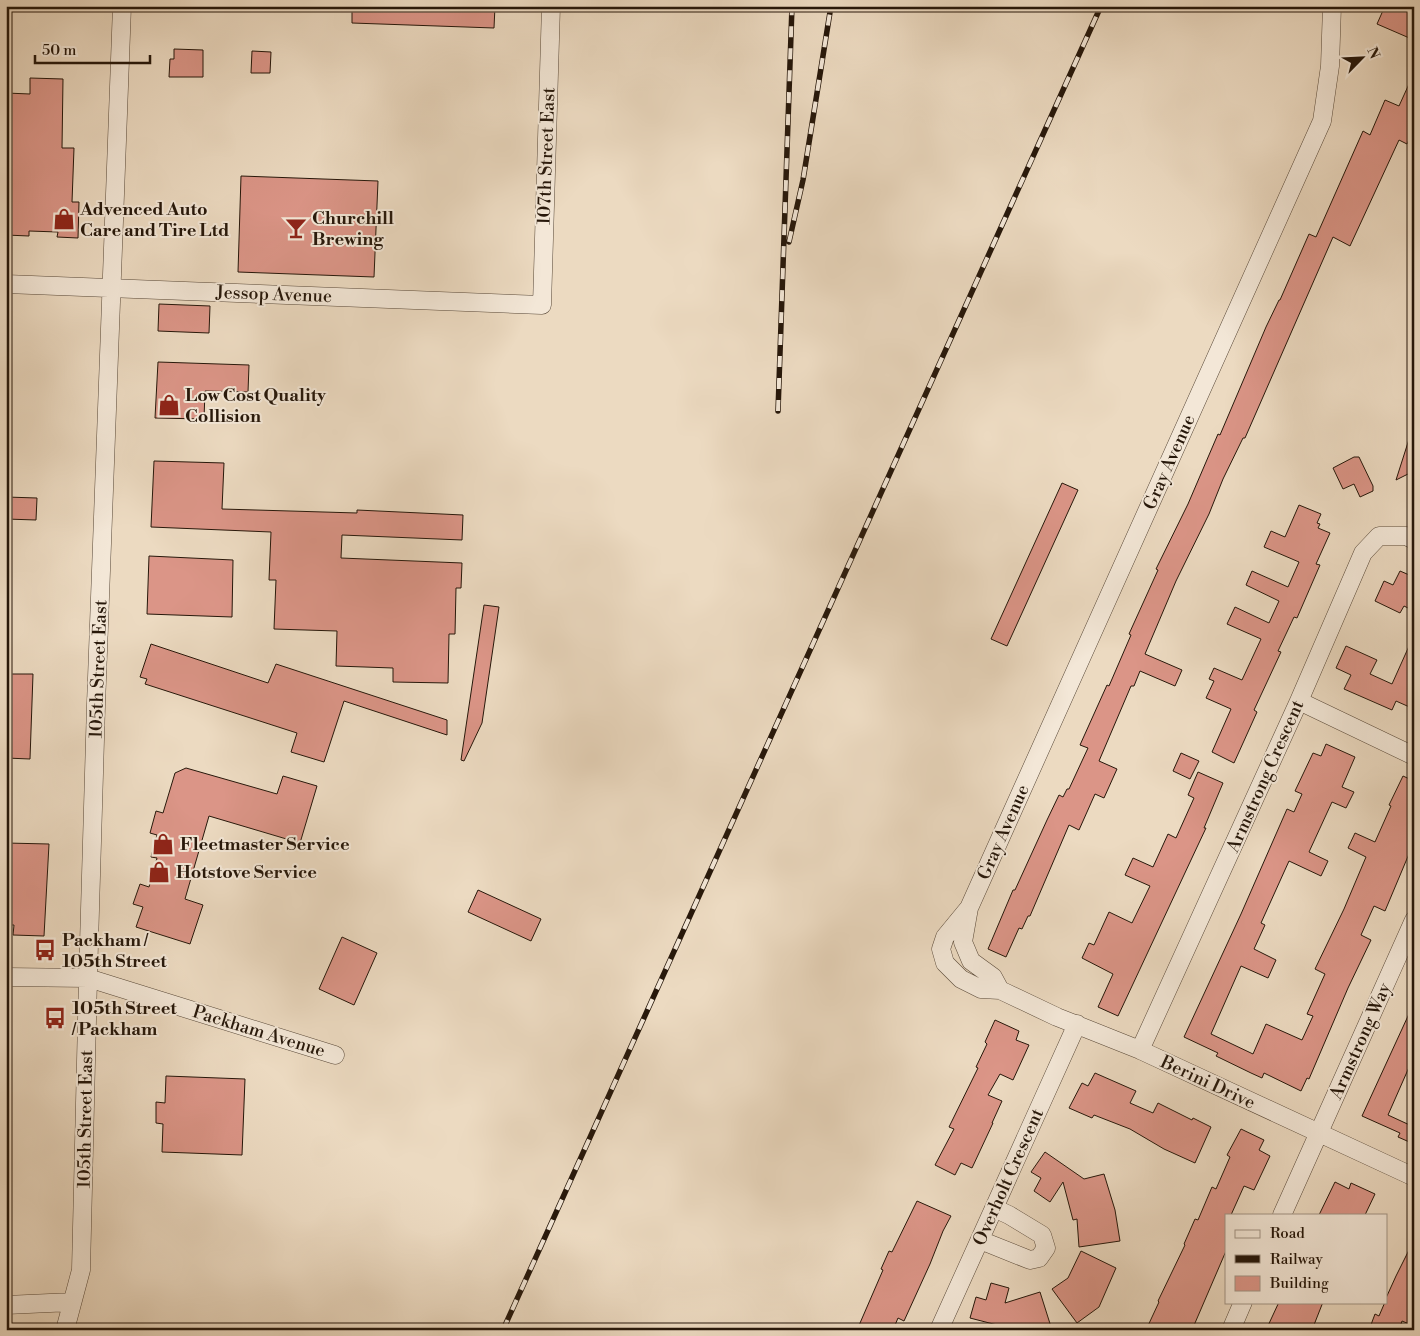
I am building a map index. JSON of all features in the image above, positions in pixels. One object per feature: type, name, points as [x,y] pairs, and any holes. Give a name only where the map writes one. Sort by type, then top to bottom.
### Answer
[{"type":"street","name":"105th Street East","points":[[65,1330],[81,1270],[88,978],[122,6]]},
{"type":"street","name":"107th Street East","points":[[542,305],[551,6]]},
{"type":"street","name":"Gray Avenue","points":[[1000,990],[993,977],[971,961],[963,942],[969,908],[1322,121],[1330,66],[1332,6]]},
{"type":"street","name":"Jessop Avenue","points":[[6,284],[542,305]]},
{"type":"street","name":"Armstrong Crescent","points":[[1140,1050],[1364,554],[1379,536],[1406,536],[1414,540]]},
{"type":"street","points":[[1299,701],[1414,756]]},
{"type":"street","name":"Gray Avenue","points":[[969,908],[945,937],[941,949],[945,963],[961,979],[982,989],[1000,990]]},
{"type":"street","name":"Armstrong Way","points":[[1319,1134],[1414,920]]},
{"type":"street","name":"Packham Avenue","points":[[6,977],[88,978],[335,1055]]},
{"type":"street","name":"Berini Drive","points":[[1000,990],[1140,1050],[1414,1177]]},
{"type":"street","name":"Overholt Crescent","points":[[939,1330],[1077,1024]]},
{"type":"street","points":[[1282,1214],[1319,1134]]},
{"type":"street","points":[[980,1240],[1030,1260],[1039,1258],[1046,1248],[1042,1235],[994,1208]]},
{"type":"street","points":[[6,1305],[72,1302]]},
{"type":"street","points":[[1231,1330],[1242,1304]]},
{"type":"building","points":[[352,6],[495,6],[494,28],[352,23]]},
{"type":"building","points":[[1385,6],[1396,6],[1414,14],[1414,40],[1377,24]]},
{"type":"building","points":[[174,49],[203,50],[203,77],[169,77],[170,59],[174,59]]},
{"type":"building","points":[[252,51],[271,52],[270,73],[251,73]]},
{"type":"building","points":[[1414,73],[1414,129],[1407,144],[1399,140],[1350,246],[1333,237],[1245,438],[1243,438],[1223,479],[1145,654],[1182,670],[1175,686],[1140,671],[1134,686],[1131,686],[1099,761],[1117,769],[1104,798],[1095,794],[1079,830],[1069,825],[1030,916],[1028,916],[1022,929],[1019,928],[1006,957],[988,949],[1013,890],[1015,890],[1059,795],[1063,797],[1067,789],[1069,789],[1088,748],[1080,745],[1107,685],[1109,686],[1131,635],[1129,634],[1158,570],[1156,569],[1188,504],[1218,434],[1220,435],[1266,327],[1309,234],[1316,237],[1363,131],[1370,135],[1385,100],[1399,106]]},
{"type":"building","points":[[30,78],[63,79],[62,148],[74,148],[72,202],[79,202],[78,238],[57,237],[58,232],[29,231],[29,236],[6,235],[6,93],[30,94]]},
{"type":"building","points":[[241,176],[378,181],[374,277],[238,272]]},
{"type":"building","points":[[159,304],[210,306],[209,333],[158,331]]},
{"type":"building","points":[[158,362],[249,365],[248,392],[205,391],[204,419],[155,418]]},
{"type":"building","points":[[1411,433],[1414,433],[1414,471],[1396,480]]},
{"type":"building","points":[[1354,457],[1359,457],[1373,486],[1373,491],[1360,497],[1354,484],[1343,489],[1333,468]]},
{"type":"building","points":[[154,461],[224,463],[222,509],[357,513],[357,510],[463,515],[462,540],[342,535],[341,558],[462,563],[461,588],[456,588],[455,634],[449,634],[448,683],[393,682],[393,668],[336,666],[337,631],[274,629],[276,580],[269,580],[271,532],[151,527]]},
{"type":"building","points":[[1062,483],[1078,490],[1007,646],[991,639]]},
{"type":"building","points":[[6,497],[37,498],[36,520],[6,519]]},
{"type":"building","points":[[1299,505],[1321,514],[1317,523],[1320,524],[1318,528],[1330,533],[1316,564],[1320,565],[1297,618],[1294,617],[1278,651],[1281,652],[1254,710],[1257,712],[1234,763],[1212,752],[1231,709],[1206,698],[1214,681],[1209,679],[1214,668],[1242,680],[1261,639],[1227,624],[1235,607],[1269,623],[1279,601],[1246,585],[1252,571],[1288,587],[1299,562],[1264,547],[1271,531],[1285,537]]},
{"type":"building","points":[[149,556],[233,560],[232,617],[147,614]]},
{"type":"building","points":[[1400,571],[1414,577],[1414,611],[1404,606],[1400,613],[1375,601],[1384,581],[1393,585]]},
{"type":"building","points":[[484,605],[499,607],[482,723],[464,761],[461,760]]},
{"type":"building","points":[[1414,635],[1414,709],[1396,701],[1392,710],[1344,689],[1351,675],[1336,668],[1346,646],[1377,660],[1370,674],[1392,684]]},
{"type":"building","points":[[151,644],[268,683],[276,664],[447,720],[447,735],[344,701],[324,762],[291,752],[297,733],[145,684],[147,679],[140,677]]},
{"type":"building","points":[[6,674],[33,674],[30,759],[6,758]]},
{"type":"building","points":[[1326,744],[1355,757],[1342,787],[1354,792],[1346,808],[1332,802],[1309,852],[1328,861],[1321,876],[1289,861],[1261,923],[1265,925],[1254,949],[1276,960],[1268,978],[1241,966],[1211,1034],[1253,1054],[1266,1024],[1302,1040],[1313,1016],[1307,1014],[1325,974],[1315,969],[1344,909],[1366,857],[1348,848],[1355,833],[1375,842],[1391,806],[1389,805],[1403,776],[1414,781],[1414,842],[1385,911],[1374,906],[1361,935],[1371,940],[1309,1079],[1307,1078],[1301,1091],[1264,1073],[1262,1078],[1251,1073],[1216,1056],[1218,1053],[1184,1037],[1287,809],[1294,812],[1302,794],[1295,791],[1313,753],[1321,756]]},
{"type":"building","points":[[1181,753],[1199,761],[1190,779],[1173,771]]},
{"type":"building","points":[[186,768],[277,794],[283,776],[317,786],[300,843],[209,816],[185,899],[203,905],[190,944],[136,927],[143,907],[133,904],[140,884],[149,887],[157,858],[151,857],[157,835],[150,833],[156,811],[163,813],[175,773]]},
{"type":"building","points":[[1198,772],[1223,783],[1204,828],[1206,828],[1118,1016],[1098,1007],[1113,974],[1082,958],[1089,943],[1094,945],[1109,912],[1132,923],[1150,886],[1125,875],[1133,858],[1153,867],[1168,834],[1176,838],[1194,798],[1188,795]]},
{"type":"building","points":[[6,843],[49,844],[44,936],[13,935],[14,925],[6,925]]},
{"type":"building","points":[[478,890],[541,919],[531,941],[468,912]]},
{"type":"building","points":[[342,937],[377,953],[354,1005],[319,989]]},
{"type":"building","points":[[1414,1003],[1414,1056],[1388,1115],[1414,1127],[1414,1144],[1398,1137],[1400,1133],[1362,1116]]},
{"type":"building","points":[[995,1020],[1019,1031],[1016,1040],[1029,1045],[1013,1080],[1000,1074],[988,1095],[1002,1101],[972,1168],[961,1163],[955,1175],[935,1165],[954,1129],[949,1127],[978,1068],[976,1067],[987,1044],[985,1042]]},
{"type":"building","points":[[1095,1073],[1136,1091],[1130,1103],[1153,1113],[1158,1103],[1211,1127],[1195,1163],[1164,1149],[1130,1129],[1094,1115],[1092,1118],[1069,1108],[1082,1083],[1088,1086]]},
{"type":"building","points":[[166,1076],[245,1079],[242,1155],[162,1152],[163,1124],[156,1123],[156,1102],[165,1103]]},
{"type":"building","points":[[1241,1129],[1264,1140],[1259,1150],[1270,1156],[1254,1190],[1244,1186],[1231,1214],[1225,1214],[1225,1253],[1192,1330],[1146,1330],[1195,1219],[1198,1220],[1212,1187],[1216,1189],[1230,1157],[1227,1155]]},
{"type":"building","points":[[1045,1152],[1084,1179],[1104,1174],[1115,1210],[1120,1241],[1079,1247],[1077,1219],[1073,1220],[1063,1182],[1050,1202],[1034,1191],[1041,1178],[1031,1172]]},
{"type":"building","points":[[1335,1182],[1349,1189],[1351,1183],[1375,1194],[1365,1214],[1319,1214]]},
{"type":"building","points":[[917,1201],[951,1216],[904,1321],[898,1318],[893,1330],[857,1330],[883,1270],[881,1269],[889,1251],[892,1252]]},
{"type":"building","points":[[1414,1240],[1414,1326],[1402,1321],[1399,1330],[1369,1330],[1375,1314],[1379,1316],[1384,1304],[1388,1304],[1388,1294]]},
{"type":"building","points":[[1081,1251],[1116,1268],[1099,1307],[1077,1323],[1052,1289],[1068,1278]]},
{"type":"building","points":[[991,1283],[1009,1288],[1005,1303],[1040,1292],[1052,1330],[1000,1330],[1001,1326],[970,1318],[976,1297],[986,1300]]},
{"type":"building","points":[[1278,1304],[1322,1304],[1312,1330],[1266,1330]]},
{"type":"railway","points":[[778,411],[792,6]]},
{"type":"railway","points":[[789,242],[803,180],[831,6]]},
{"type":"railway","points":[[503,1330],[1101,6]]},
{"type":"place","name":"Advenced Auto Care and Tire Ltd","points":[[64,219]]},
{"type":"place","name":"Churchill Brewing","points":[[296,228]]},
{"type":"place","name":"Low Cost Quality Collision","points":[[169,405]]},
{"type":"place","name":"Fleetmaster Service","points":[[163,844]]},
{"type":"place","name":"Hotstove Service","points":[[159,872]]},
{"type":"place","name":"Packham / 105th Street","points":[[45,950]]},
{"type":"place","name":"105th Street / Packham","points":[[55,1018]]}]
